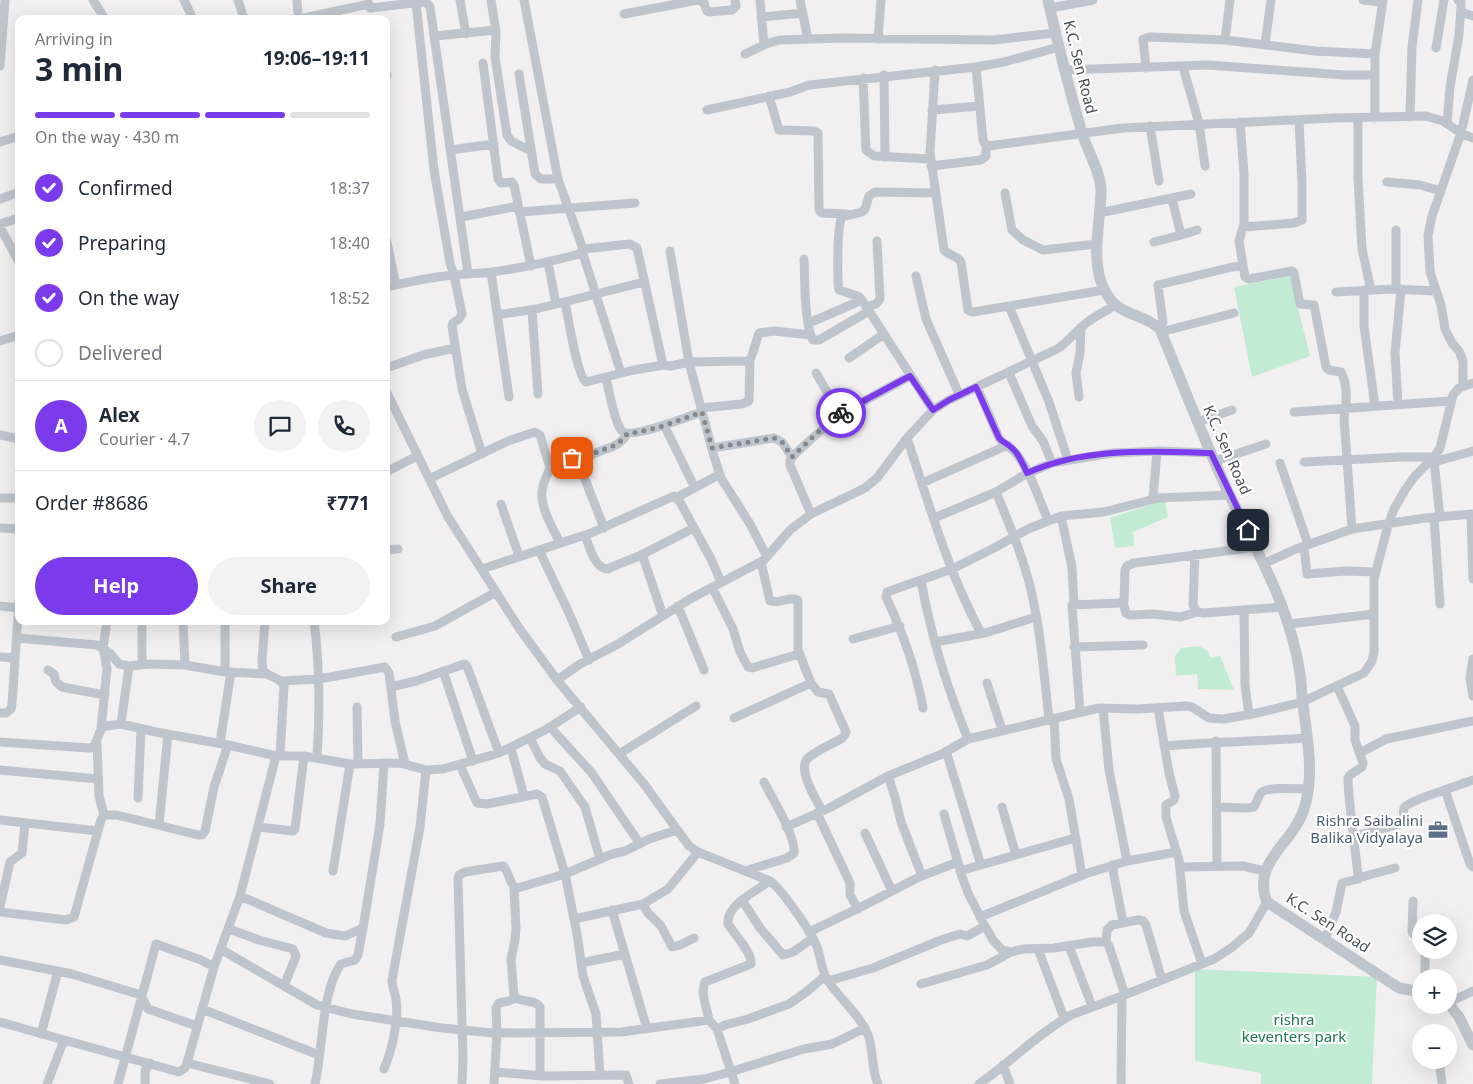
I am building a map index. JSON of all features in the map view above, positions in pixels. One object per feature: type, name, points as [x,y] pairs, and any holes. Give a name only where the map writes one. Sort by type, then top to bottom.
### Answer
[{"type":"street","points":[[0,66],[5,0]]},
{"type":"street","points":[[93,0],[102,15]]},
{"type":"street","points":[[184,0],[191,15]]},
{"type":"street","points":[[238,0],[243,15]]},
{"type":"street","points":[[298,0],[298,15]]},
{"type":"street","points":[[460,0],[466,34]]},
{"type":"street","points":[[491,0],[496,30],[495,57],[508,135],[511,141],[531,151]]},
{"type":"street","points":[[524,0],[558,179],[621,373]]},
{"type":"street","points":[[638,0],[641,10]]},
{"type":"street","points":[[624,14],[698,0],[704,3],[709,12],[722,12],[735,9],[736,0]]},
{"type":"street","points":[[760,0],[764,45]]},
{"type":"street","points":[[800,0],[808,40]]},
{"type":"street","points":[[878,39],[881,0]]},
{"type":"street","points":[[1049,4],[1094,0]]},
{"type":"street","points":[[1225,40],[1230,0]]},
{"type":"street","points":[[1265,45],[1271,0]]},
{"type":"street","points":[[1363,0],[1383,1],[1375,54],[1375,118]]},
{"type":"street","points":[[1410,117],[1412,47],[1418,0]]},
{"type":"street","points":[[1436,48],[1444,0]]},
{"type":"street","points":[[1447,124],[1450,87],[1459,35],[1461,3],[1458,0]]},
{"type":"street","points":[[416,3],[434,170],[450,263],[462,314],[452,324],[455,348],[462,389],[482,454]]},
{"type":"street","points":[[318,15],[369,4],[430,3],[468,274]]},
{"type":"street","name":"K.C. Sen Road","points":[[1049,4],[1058,47],[1082,133],[1101,185],[1097,244],[1099,268],[1104,290],[1114,306]]},
{"type":"street","points":[[1461,12],[1473,16]]},
{"type":"street","points":[[761,17],[803,13]]},
{"type":"street","points":[[435,36],[496,30]]},
{"type":"street","points":[[745,54],[779,40],[842,38],[994,40],[1055,34]]},
{"type":"street","points":[[1146,68],[1143,41],[1146,38],[1170,37],[1225,40],[1315,51],[1375,54]]},
{"type":"street","points":[[707,110],[790,92],[809,85],[976,67],[1004,62],[1058,47]]},
{"type":"street","points":[[483,63],[499,181],[513,183],[531,266]]},
{"type":"street","points":[[1064,70],[1223,65],[1344,75],[1374,75]]},
{"type":"street","points":[[863,78],[866,150],[874,156],[931,163],[981,160],[986,156],[986,145],[983,140],[976,67]]},
{"type":"street","points":[[1184,67],[1199,123],[1205,166]]},
{"type":"street","points":[[935,70],[931,163],[935,193],[944,250],[958,258],[961,262],[968,310],[972,312],[1104,290]]},
{"type":"street","points":[[519,74],[534,171],[537,177],[558,179]]},
{"type":"street","points":[[884,76],[886,157]]},
{"type":"street","points":[[1464,386],[1463,361],[1459,351],[1448,336],[1441,305],[1430,272],[1428,235],[1429,226],[1461,133],[1473,80]]},
{"type":"street","points":[[768,96],[779,130],[814,130],[818,133],[819,210],[822,213],[848,214],[862,212],[865,209],[868,196],[875,192],[935,193]]},
{"type":"street","points":[[932,110],[980,106]]},
{"type":"street","points":[[986,145],[1150,126],[1410,117],[1431,117],[1473,138]]},
{"type":"street","points":[[1358,118],[1358,178],[1362,249],[1367,290],[1364,326],[1375,406]]},
{"type":"street","points":[[1244,226],[1294,223],[1302,220],[1299,120]]},
{"type":"street","points":[[1240,122],[1244,173],[1244,226],[1239,241],[1246,278],[1292,271],[1300,304],[1314,305],[1326,367],[1329,370],[1341,372],[1344,377],[1347,408],[1344,418],[1352,529]]},
{"type":"street","points":[[1150,126],[1159,182]]},
{"type":"street","points":[[0,142],[15,137]]},
{"type":"street","points":[[450,150],[494,144]]},
{"type":"street","points":[[1388,182],[1420,185],[1441,191]]},
{"type":"street","points":[[0,199],[15,193]]},
{"type":"street","points":[[1005,193],[1012,230],[1023,240],[1043,250],[1097,244]]},
{"type":"street","points":[[1099,214],[1191,194]]},
{"type":"street","points":[[1172,198],[1181,235]]},
{"type":"street","points":[[461,217],[519,209],[569,210],[635,204]]},
{"type":"street","points":[[848,214],[840,220],[838,288],[841,291],[858,296],[933,410]]},
{"type":"street","points":[[15,220],[0,226],[15,254]]},
{"type":"street","points":[[1154,242],[1197,230]]},
{"type":"street","points":[[1396,230],[1399,289],[1395,353],[1398,405]]},
{"type":"street","points":[[809,323],[876,304],[880,299],[877,241]]},
{"type":"street","points":[[390,286],[454,274],[491,272],[531,266],[579,254],[582,250],[630,244],[635,246],[638,251],[663,365]]},
{"type":"street","points":[[670,251],[689,362],[720,474],[750,524],[764,560],[770,601],[774,603],[793,598],[798,600],[797,642],[799,654],[811,684],[818,692],[829,694],[846,732],[844,737],[814,753],[804,766],[806,778],[850,883],[850,895],[858,909]]},
{"type":"street","points":[[390,257],[396,285]]},
{"type":"street","points":[[804,259],[809,323],[813,340],[819,340],[865,306]]},
{"type":"street","points":[[548,262],[556,304]]},
{"type":"street","points":[[1161,330],[1163,322],[1158,285],[1243,266]]},
{"type":"street","points":[[491,272],[509,397]]},
{"type":"street","points":[[916,276],[926,319],[960,394]]},
{"type":"street","points":[[497,315],[532,310],[644,282]]},
{"type":"street","points":[[1336,292],[1399,289],[1435,290]]},
{"type":"street","points":[[565,302],[575,351],[583,380],[586,382],[663,365],[671,366],[689,362],[745,362],[750,360]]},
{"type":"street","points":[[1009,306],[1049,402],[1068,460]]},
{"type":"street","points":[[557,680],[678,606],[764,560],[790,530],[811,514],[872,483],[907,438],[933,410],[960,394],[1009,373],[1063,345],[1092,318],[1114,306],[1151,322],[1161,330]]},
{"type":"street","points":[[532,310],[538,394]]},
{"type":"street","points":[[1161,330],[1234,313]]},
{"type":"street","points":[[1079,397],[1076,377],[1080,353],[1081,327]]},
{"type":"street","name":"K.C. Sen Road","points":[[1161,330],[1213,457],[1265,563],[1284,607],[1297,653],[1308,738],[1310,774],[1304,810],[1297,825],[1264,871],[1263,888],[1267,902],[1401,989],[1412,991]]},
{"type":"street","points":[[604,528],[580,466],[581,460],[618,444],[627,434],[664,425],[701,410],[742,404],[749,401],[750,360],[759,333],[774,331],[811,335]]},
{"type":"street","points":[[849,358],[884,334]]},
{"type":"street","points":[[0,341],[15,336]]},
{"type":"street","points":[[390,367],[423,355],[455,348]]},
{"type":"street","points":[[816,373],[840,414]]},
{"type":"street","points":[[1009,373],[1032,426],[1043,441],[1052,463]]},
{"type":"street","points":[[811,514],[790,465],[792,457],[840,414],[910,376]]},
{"type":"street","points":[[606,378],[620,429],[627,434]]},
{"type":"street","points":[[786,827],[820,812],[888,776],[921,763],[968,739],[1002,730],[1103,708],[1192,707],[1204,716],[1214,719],[1249,715],[1302,702],[1357,678],[1368,668],[1374,652],[1375,572],[1388,525],[1401,497],[1415,476],[1433,461],[1443,440],[1450,401],[1456,390],[1473,383]]},
{"type":"street","points":[[976,387],[999,438],[1020,457],[1048,520]]},
{"type":"street","points":[[390,399],[448,517],[519,628],[557,680],[619,754],[689,846],[698,852],[770,881],[779,889],[811,935],[820,954],[827,979],[865,1028],[869,1038],[878,1084]]},
{"type":"street","points":[[1294,412],[1450,401]]},
{"type":"street","points":[[1198,422],[1232,410]]},
{"type":"street","points":[[664,425],[695,488]]},
{"type":"street","points":[[429,479],[508,442],[536,432],[540,435],[550,468],[542,491],[543,498],[547,513],[560,543]]},
{"type":"street","points":[[0,435],[15,438]]},
{"type":"street","points":[[712,448],[774,438],[782,442],[792,457]]},
{"type":"street","points":[[907,438],[952,569],[966,606],[981,634]]},
{"type":"street","points":[[934,518],[996,492],[1027,473],[1052,463],[1112,453],[1156,452],[1213,457],[1266,444]]},
{"type":"street","points":[[922,483],[1008,445]]},
{"type":"street","points":[[1304,462],[1402,457],[1433,461],[1473,451]]},
{"type":"street","points":[[1153,499],[1156,452]]},
{"type":"street","points":[[390,470],[417,456]]},
{"type":"street","points":[[550,468],[554,468],[574,457],[581,460]]},
{"type":"street","points":[[1433,461],[1440,604]]},
{"type":"street","points":[[1280,463],[1306,545],[1307,574],[1345,571],[1375,572]]},
{"type":"street","points":[[482,569],[604,528],[671,497],[676,498],[720,474]]},
{"type":"street","points":[[996,492],[1015,536],[1031,590],[1056,759],[1069,799],[1082,875]]},
{"type":"street","points":[[923,708],[918,681],[900,626],[885,593],[952,569],[1015,536],[1060,516],[1104,512],[1168,496],[1230,495]]},
{"type":"street","points":[[0,498],[15,498]]},
{"type":"street","points":[[676,498],[711,559],[717,584],[740,652],[748,666],[752,668],[799,654]]},
{"type":"street","points":[[501,504],[519,556]]},
{"type":"street","points":[[1265,563],[1306,545],[1352,529],[1472,514],[1473,578]]},
{"type":"street","points":[[1060,516],[1073,576],[1074,604],[1071,608],[1080,712]]},
{"type":"street","points":[[0,528],[15,529]]},
{"type":"street","points":[[584,535],[598,565],[603,569],[613,568],[694,528]]},
{"type":"street","points":[[1256,547],[1130,564],[1125,570],[1126,599],[1123,602],[1126,613],[1130,615],[1153,614],[1181,617],[1197,612],[1284,607]]},
{"type":"street","points":[[390,550],[398,549]]},
{"type":"street","points":[[539,550],[569,613],[588,660]]},
{"type":"street","points":[[642,554],[663,616]]},
{"type":"street","points":[[1196,554],[1193,605],[1197,612]]},
{"type":"street","points":[[921,581],[927,613],[950,694],[968,739]]},
{"type":"street","points":[[396,637],[435,626],[496,592]]},
{"type":"street","points":[[1074,604],[1123,602]]},
{"type":"street","points":[[0,606],[15,606]]},
{"type":"street","points":[[678,606],[704,670]]},
{"type":"street","points":[[1244,610],[1245,685],[1249,715]]},
{"type":"street","points":[[1288,624],[1374,614]]},
{"type":"street","points":[[935,642],[981,634],[1036,617]]},
{"type":"street","points":[[0,713],[6,713],[11,709],[17,625]]},
{"type":"street","points":[[0,742],[80,749],[94,748],[101,729],[105,695],[107,663],[103,648],[106,625]]},
{"type":"street","points":[[142,625],[142,664]]},
{"type":"street","points":[[183,625],[185,665]]},
{"type":"street","points":[[104,815],[117,815],[198,835],[202,835],[205,831],[224,744],[228,672],[225,625]]},
{"type":"street","points":[[266,625],[262,661],[263,671],[266,674]]},
{"type":"street","points":[[315,625],[318,650],[320,708],[317,758]]},
{"type":"street","points":[[853,639],[900,626]]},
{"type":"street","points":[[17,638],[90,644],[103,648],[119,664],[129,666],[142,664],[185,665],[228,672],[266,674],[281,681],[319,679],[385,667],[389,673],[394,721],[405,764]]},
{"type":"street","points":[[1074,647],[1143,645]]},
{"type":"street","points":[[0,657],[15,658]]},
{"type":"street","points":[[1473,659],[1470,678],[1473,696]]},
{"type":"street","points":[[391,687],[416,681],[464,664],[467,666],[499,753]]},
{"type":"street","points":[[120,724],[129,666]]},
{"type":"street","points":[[48,670],[54,674],[58,685],[105,695]]},
{"type":"street","points":[[443,671],[473,761]]},
{"type":"street","points":[[0,1022],[180,1072],[185,1068],[214,967],[222,950],[240,896],[278,756],[284,686],[281,681]]},
{"type":"street","points":[[987,683],[1002,730]]},
{"type":"street","points":[[734,718],[811,684]]},
{"type":"street","points":[[1337,686],[1355,726],[1355,740],[1362,766],[1348,778],[1349,807],[1358,878]]},
{"type":"street","points":[[619,754],[696,706]]},
{"type":"street","points":[[333,871],[354,764],[357,707]]},
{"type":"street","points":[[101,729],[106,726],[120,724],[278,756],[304,756],[354,764],[405,764],[426,770],[443,769],[499,753],[550,727],[581,707]]},
{"type":"street","points":[[1103,708],[1109,770],[1127,861]]},
{"type":"street","points":[[1158,708],[1175,796],[1174,800],[1166,805],[1165,810],[1180,867],[1184,911],[1202,964]]},
{"type":"street","points":[[1360,754],[1386,739],[1473,722]]},
{"type":"street","points":[[550,727],[591,772],[640,844]]},
{"type":"street","points":[[138,798],[141,729]]},
{"type":"street","points":[[159,825],[168,734]]},
{"type":"street","points":[[530,738],[540,758],[545,764],[560,771],[585,807],[600,859]]},
{"type":"street","points":[[1164,746],[1216,741],[1246,742],[1308,738]]},
{"type":"street","points":[[1216,741],[1218,866]]},
{"type":"street","points":[[0,912],[66,920],[74,917],[104,815],[98,779],[97,742]]},
{"type":"street","points":[[511,748],[524,796]]},
{"type":"street","points":[[946,751],[981,865]]},
{"type":"street","points":[[258,826],[287,831],[295,829],[304,756]]},
{"type":"street","points":[[315,1084],[326,1007],[332,984],[341,964],[354,960],[358,955],[380,824],[384,763]]},
{"type":"street","points":[[460,764],[477,803],[486,804],[537,794],[542,797],[565,874],[583,976],[596,1014],[600,1076]]},
{"type":"street","points":[[0,770],[98,779]]},
{"type":"street","points":[[384,1070],[392,1050],[396,998],[392,980],[420,827],[426,770]]},
{"type":"street","points":[[888,776],[901,822],[922,876]]},
{"type":"street","points":[[1354,836],[1405,823],[1405,806],[1473,780]]},
{"type":"street","points":[[745,871],[793,855],[794,847],[764,782]]},
{"type":"street","points":[[1218,807],[1254,807],[1260,793],[1264,790],[1308,789]]},
{"type":"street","points":[[1445,790],[1470,864],[1473,867]]},
{"type":"street","points":[[1002,806],[1016,855]]},
{"type":"street","points":[[944,814],[968,893],[993,940],[1002,950],[1011,952],[1106,942]]},
{"type":"street","points":[[0,820],[98,831]]},
{"type":"street","points":[[0,907],[4,875],[10,862],[22,852],[25,823]]},
{"type":"street","points":[[514,887],[522,887],[565,874],[677,830]]},
{"type":"street","points":[[865,833],[892,891]]},
{"type":"street","points":[[742,900],[760,928],[783,955],[793,952],[811,935],[922,876],[959,866],[981,865],[1075,838]]},
{"type":"street","points":[[574,919],[643,904],[668,889],[698,852]]},
{"type":"street","points":[[980,917],[1082,875],[1127,861],[1177,852]]},
{"type":"street","points":[[462,1084],[458,876],[462,873],[503,866],[507,870],[514,887],[516,928],[514,946],[510,958],[515,998]]},
{"type":"street","points":[[1112,866],[1123,922]]},
{"type":"street","points":[[1180,867],[1242,866],[1264,871]]},
{"type":"street","points":[[1325,939],[1336,912],[1342,883],[1355,881],[1358,878],[1395,868]]},
{"type":"street","points":[[735,1084],[716,1030],[709,1020],[703,987],[705,982],[751,964],[752,959],[728,924],[727,918],[742,900],[770,881]]},
{"type":"street","points":[[240,896],[326,933],[345,936],[362,928]]},
{"type":"street","points":[[1413,901],[1413,914]]},
{"type":"street","points":[[979,1084],[1064,1018],[1202,964],[1231,948],[1243,939],[1255,924],[1267,902]]},
{"type":"street","points":[[643,904],[648,913],[661,926],[672,947],[680,946],[694,938]]},
{"type":"street","points":[[612,910],[647,1029]]},
{"type":"street","points":[[1121,1084],[1123,996],[1109,946],[1106,942],[1106,933],[1109,927],[1123,922],[1138,920],[1145,923],[1162,980]]},
{"type":"street","points":[[716,1030],[725,1025],[789,1004],[827,979],[873,968],[941,940],[960,934],[967,936],[985,926]]},
{"type":"street","points":[[229,929],[259,940],[293,949],[296,956],[284,986]]},
{"type":"street","points":[[118,1084],[156,944],[201,960],[214,967]]},
{"type":"street","points":[[1069,946],[1092,1006]]},
{"type":"street","points":[[1038,949],[1064,1018]]},
{"type":"street","points":[[222,950],[317,1005],[352,1014],[395,1021],[497,1033],[541,1033],[621,1032],[709,1020]]},
{"type":"street","points":[[921,984],[987,966],[1011,952]]},
{"type":"street","points":[[581,963],[625,954]]},
{"type":"street","points":[[0,960],[58,971],[141,995],[148,1009],[197,1026]]},
{"type":"street","points":[[41,1034],[58,971]]},
{"type":"street","points":[[1457,999],[1473,991]]},
{"type":"street","points":[[494,1084],[497,1005],[515,998],[536,1002],[539,1005],[541,1033],[540,1076]]},
{"type":"street","points":[[202,1008],[320,1055]]},
{"type":"street","points":[[1457,1014],[1473,1045]]},
{"type":"street","points":[[660,1084],[704,1079],[730,1072],[804,1049],[832,1044],[865,1028]]},
{"type":"street","points":[[47,1084],[64,1040]]},
{"type":"street","points":[[145,1084],[144,1071],[150,1063]]},
{"type":"street","points":[[187,1063],[270,1084]]},
{"type":"street","points":[[1003,1065],[1010,1084]]},
{"type":"street","points":[[1440,1069],[1442,1084]]},
{"type":"street","points":[[495,1072],[540,1076],[626,1075],[629,1084]]},
{"type":"green space","points":[[1290,276],[1310,356],[1252,377],[1234,287]]},
{"type":"green space","points":[[1165,500],[1168,517],[1133,532],[1134,546],[1115,548],[1110,518]]},
{"type":"green space","points":[[1199,646],[1208,651],[1210,658],[1220,656],[1234,690],[1198,689],[1197,674],[1176,676],[1175,656],[1181,648]]},
{"type":"green space","name":"rishra keventers park","points":[[1195,969],[1377,977],[1372,1084],[1261,1084],[1261,1073],[1195,1061]]},
{"type":"way so far","points":[[572,458],[576,457],[581,460],[618,444],[627,434],[657,428],[702,412],[712,448],[774,438],[782,442],[792,457],[841,413]]},
{"type":"place","name":"Rishra Saibalini Balika Vidyalaya","points":[[1438,830]]},
{"type":"route","points":[[841,413],[910,376],[933,410],[976,387],[999,438],[1020,457],[1027,473],[1052,463],[1112,453],[1160,451],[1211,453],[1248,530]]}]
